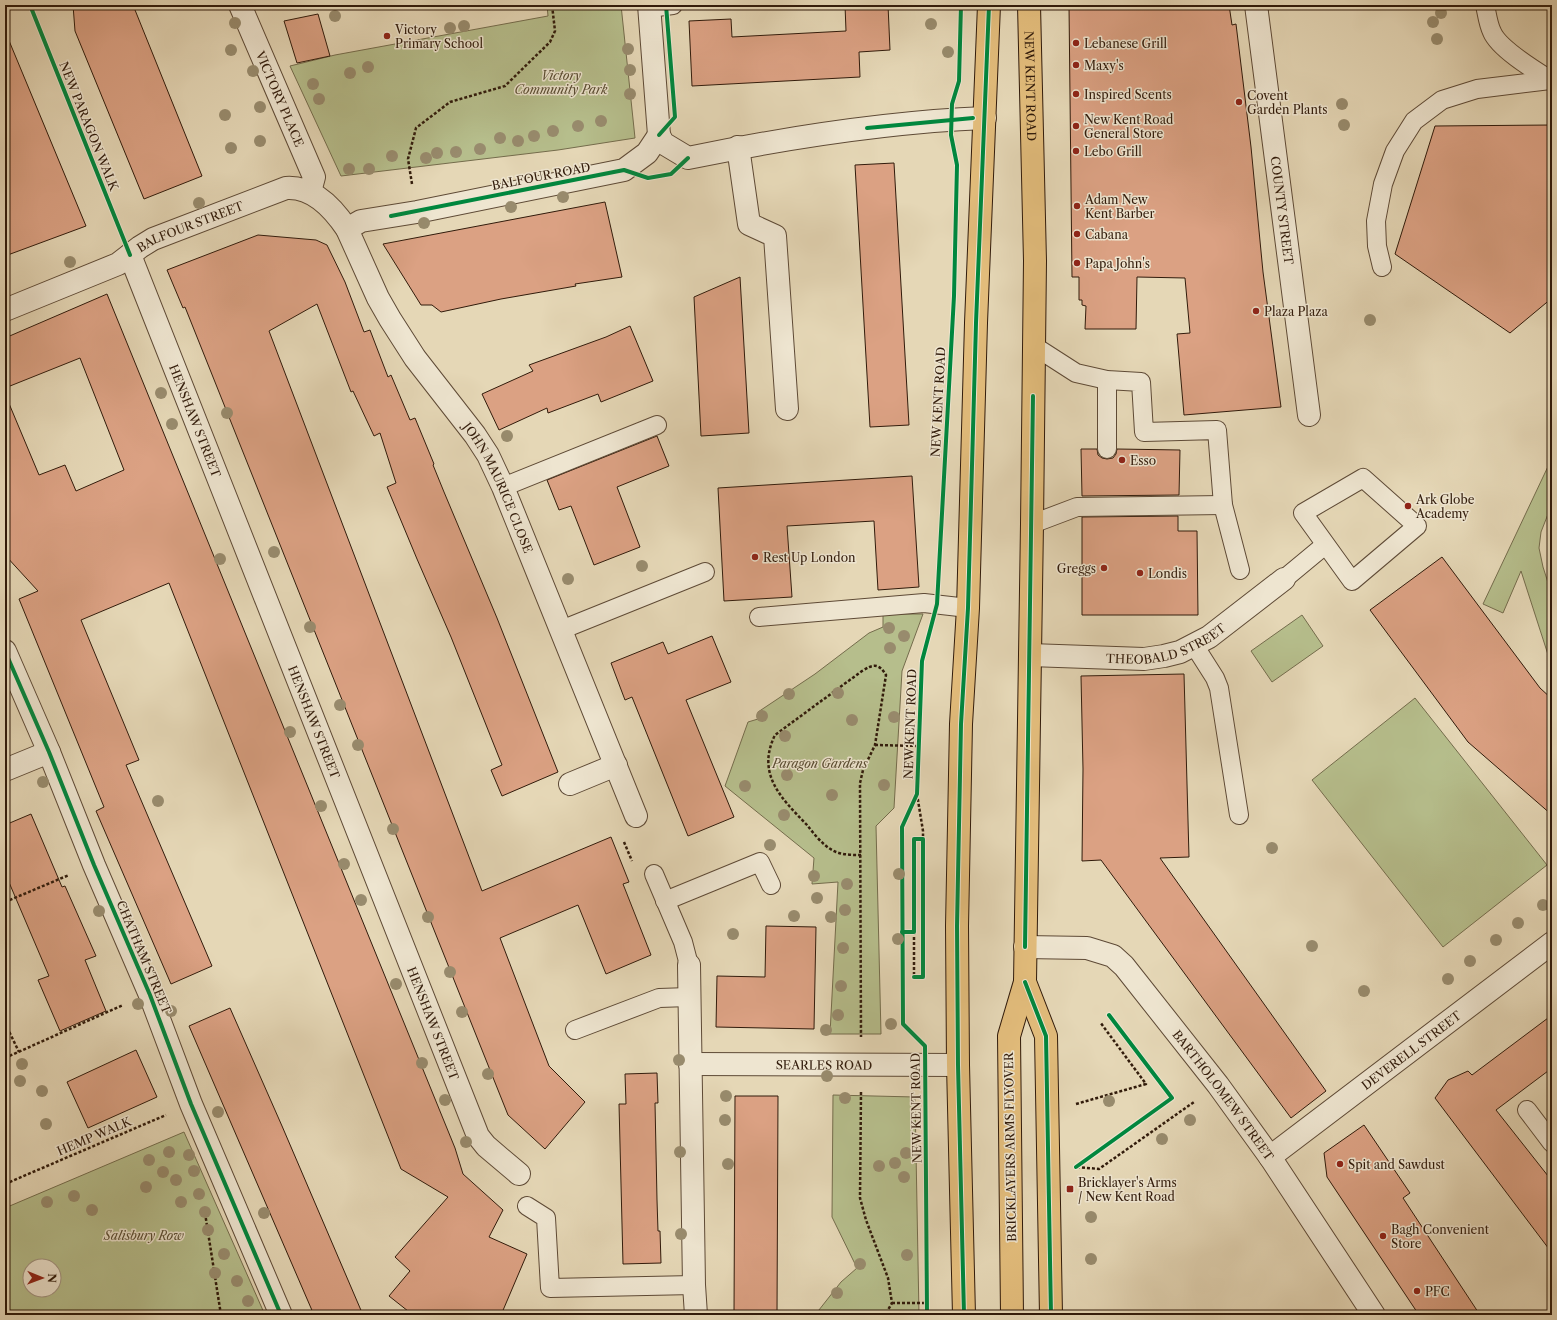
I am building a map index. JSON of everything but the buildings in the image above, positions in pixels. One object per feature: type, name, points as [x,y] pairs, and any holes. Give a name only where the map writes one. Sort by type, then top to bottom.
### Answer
[{"type":"highway","points":[[964,1315],[958,1065],[957,926],[960,732],[968,608],[976,310],[990,5]]},
{"type":"highway","name":"NEW KENT ROAD","points":[[1029,5],[1034,235],[1034,346],[1025,982],[1046,1036],[1051,1315]]},
{"type":"highway","name":"BRICKLAYERS ARMS FLYOVER","points":[[1012,1315],[1009,1036],[1025,982]]},
{"type":"street","name":"VICTORY PLACE","points":[[240,5],[314,177],[310,192]]},
{"type":"street","name":"COUNTY STREET","points":[[1256,5],[1309,415]]},
{"type":"street","points":[[649,6],[658,135],[663,143],[688,158],[738,147],[868,128],[951,119],[985,118]]},
{"type":"street","name":"BALFOUR ROAD","points":[[347,229],[361,221],[417,212],[624,170],[647,153],[658,135]]},
{"type":"street","points":[[738,147],[749,224],[775,236],[787,409]]},
{"type":"street","name":"BALFOUR STREET","points":[[5,310],[118,264],[140,247],[162,236],[286,188],[298,188],[310,192],[324,202],[347,229]]},
{"type":"street","name":"JOHN MAURICE CLOSE","points":[[347,229],[378,298],[390,319],[415,358],[475,435],[488,455],[503,487],[636,816]]},
{"type":"street","name":"HENSHAW STREET","points":[[130,255],[478,1136],[486,1146],[519,1174]]},
{"type":"street","name":"THEOBALD STREET","points":[[1030,655],[1144,658],[1180,652],[1209,637],[1284,579]]},
{"type":"street","name":"CHATHAM STREET","points":[[5,651],[49,752],[94,865],[150,995],[191,1104],[281,1315]]},
{"type":"street","points":[[5,770],[49,752]]},
{"type":"street","points":[[570,784],[616,766]]},
{"type":"street","name":"DEVERELL STREET","points":[[1270,1157],[1552,943]]},
{"type":"street","name":"BARTHOLOMEW STREET","points":[[1025,947],[1087,948],[1112,956],[1124,966],[1218,1084],[1270,1157],[1374,1315]]},
{"type":"street","points":[[689,966],[694,1285],[696,1315]]},
{"type":"street","name":"SEARLES ROAD","points":[[690,1064],[958,1065]]},
{"type":"lane","points":[[649,6],[673,5]]},
{"type":"lane","points":[[1485,5],[1487,19],[1492,34],[1528,67],[1551,80]]},
{"type":"lane","points":[[1382,267],[1377,246],[1376,221],[1383,184],[1395,151],[1414,121],[1442,100],[1477,89],[1551,80]]},
{"type":"lane","points":[[1034,346],[1076,373],[1108,380],[1141,382],[1144,432],[1217,430],[1224,505],[1240,570]]},
{"type":"lane","points":[[1107,449],[1108,380]]},
{"type":"lane","points":[[503,487],[657,425]]},
{"type":"lane","points":[[1363,478],[1417,526],[1352,581],[1325,545],[1303,513],[1363,478]]},
{"type":"lane","points":[[1032,524],[1107,498],[1224,505]]},
{"type":"lane","points":[[1284,579],[1325,545]]},
{"type":"lane","points":[[561,630],[705,572]]},
{"type":"lane","points":[[759,617],[924,603],[968,608]]},
{"type":"lane","points":[[1194,645],[1219,688],[1239,815]]},
{"type":"lane","points":[[665,901],[760,862],[771,885]]},
{"type":"lane","points":[[654,874],[683,942],[689,966]]},
{"type":"lane","points":[[576,1030],[659,998],[689,998]]},
{"type":"lane","points":[[1527,1110],[1552,1143]]},
{"type":"lane","points":[[526,1206],[546,1218],[550,1288],[694,1285]]},
{"type":"path","points":[[417,212],[408,159],[416,128],[450,102],[504,86],[550,42],[555,31],[552,5]]},
{"type":"path","points":[[861,855],[848,855],[836,852],[825,845],[782,799],[773,784],[769,763],[769,748],[775,735],[862,671],[869,667],[877,666],[882,669],[886,675],[875,745],[863,770],[860,783],[861,855],[860,1198],[866,1220],[888,1278],[892,1304],[885,1315]]},
{"type":"path","points":[[875,745],[919,746]]},
{"type":"path","points":[[917,794],[923,831],[921,839],[923,847]]},
{"type":"path","points":[[5,902],[94,865]]},
{"type":"path","points":[[914,924],[916,977]]},
{"type":"path","points":[[908,932],[914,932]]},
{"type":"path","points":[[5,1058],[150,995]]},
{"type":"path","points":[[1076,1104],[1146,1084],[1100,1022]]},
{"type":"path","points":[[5,1023],[19,1052]]},
{"type":"path","points":[[1076,1167],[1099,1169],[1195,1101]]},
{"type":"path","points":[[1076,1167],[1083,1162]]},
{"type":"path","points":[[204,1209],[222,1315]]},
{"type":"path","points":[[928,1295],[928,1309]]},
{"type":"path","points":[[892,1304],[928,1303]]},
{"type":"green space","name":"Victory Community Park","points":[[547,5],[621,5],[635,138],[558,150],[341,176],[290,66],[335,55],[548,16]]},
{"type":"green space","points":[[1552,458],[1552,504],[1541,532],[1539,548],[1543,567],[1552,595],[1552,667],[1521,571],[1503,613],[1483,604]]},
{"type":"green space","name":"Paragon Gardens","points":[[883,614],[923,614],[902,671],[894,808],[876,826],[881,1034],[830,1034],[838,882],[812,884],[814,858],[725,786],[748,722],[758,719],[758,712],[815,674],[869,633],[883,627]]},
{"type":"green space","points":[[1302,615],[1323,646],[1272,682],[1251,651]]},
{"type":"green space","points":[[1415,698],[1547,865],[1443,947],[1312,780]]},
{"type":"green space","points":[[833,1095],[915,1097],[919,1315],[815,1315],[841,1282],[857,1268],[832,1217]]},
{"type":"green space","name":"Salisbury Row","points":[[184,1132],[265,1315],[5,1315],[5,1208]]},
{"type":"cycle path","name":"NEW PARAGON WALK","points":[[30,5],[130,255]]},
{"type":"cycle path","points":[[659,135],[675,117],[666,5]]},
{"type":"cycle path","points":[[927,1315],[925,1046],[903,1024],[902,827],[917,794],[922,661],[937,604],[954,296],[957,165],[951,135],[952,104],[959,81],[961,5]]},
{"type":"cycle path","points":[[964,1315],[958,1065],[957,926],[961,724],[968,608],[976,323],[989,5]]},
{"type":"cycle path","points":[[867,128],[973,118]]},
{"type":"cycle path","points":[[391,216],[624,170],[648,178],[671,174],[688,158]]},
{"type":"cycle path","points":[[1025,947],[1033,396]]},
{"type":"cycle path","points":[[5,651],[49,752],[94,865],[150,995],[191,1104],[281,1315]]},
{"type":"cycle path","points":[[902,932],[914,932],[914,839],[923,839],[923,977],[914,977]]},
{"type":"cycle path","points":[[1025,982],[1046,1036],[1051,1315]]},
{"type":"cycle path","points":[[1076,1167],[1172,1098],[1109,1015]]},
{"type":"place","name":"Victory Primary School","points":[[387,36]]},
{"type":"place","name":"Lebanese Grill","points":[[1076,43]]},
{"type":"place","name":"Maxy's","points":[[1076,65]]},
{"type":"place","name":"Inspired Scents","points":[[1076,94]]},
{"type":"place","name":"Covent Garden Plants","points":[[1239,102]]},
{"type":"place","name":"New Kent Road General Store","points":[[1076,126]]},
{"type":"place","name":"Lebo Grill","points":[[1076,151]]},
{"type":"place","name":"Adam New Kent Barber","points":[[1077,206]]},
{"type":"place","name":"Cabana","points":[[1077,234]]},
{"type":"place","name":"Papa John's","points":[[1077,263]]},
{"type":"place","name":"Plaza Plaza","points":[[1256,311]]},
{"type":"place","name":"Esso","points":[[1122,460]]},
{"type":"place","name":"Ark Globe Academy","points":[[1408,506]]},
{"type":"place","name":"Rest Up London","points":[[755,557]]},
{"type":"place","name":"Greggs","points":[[1104,568]]},
{"type":"place","name":"Londis","points":[[1140,573]]},
{"type":"place","name":"Spit and Sawdust","points":[[1340,1164]]},
{"type":"place","name":"Bricklayer's Arms / New Kent Road","points":[[1070,1189]]},
{"type":"place","name":"Bagh Convenient Store","points":[[1383,1236]]},
{"type":"place","name":"PFC","points":[[1417,1291]]}]
